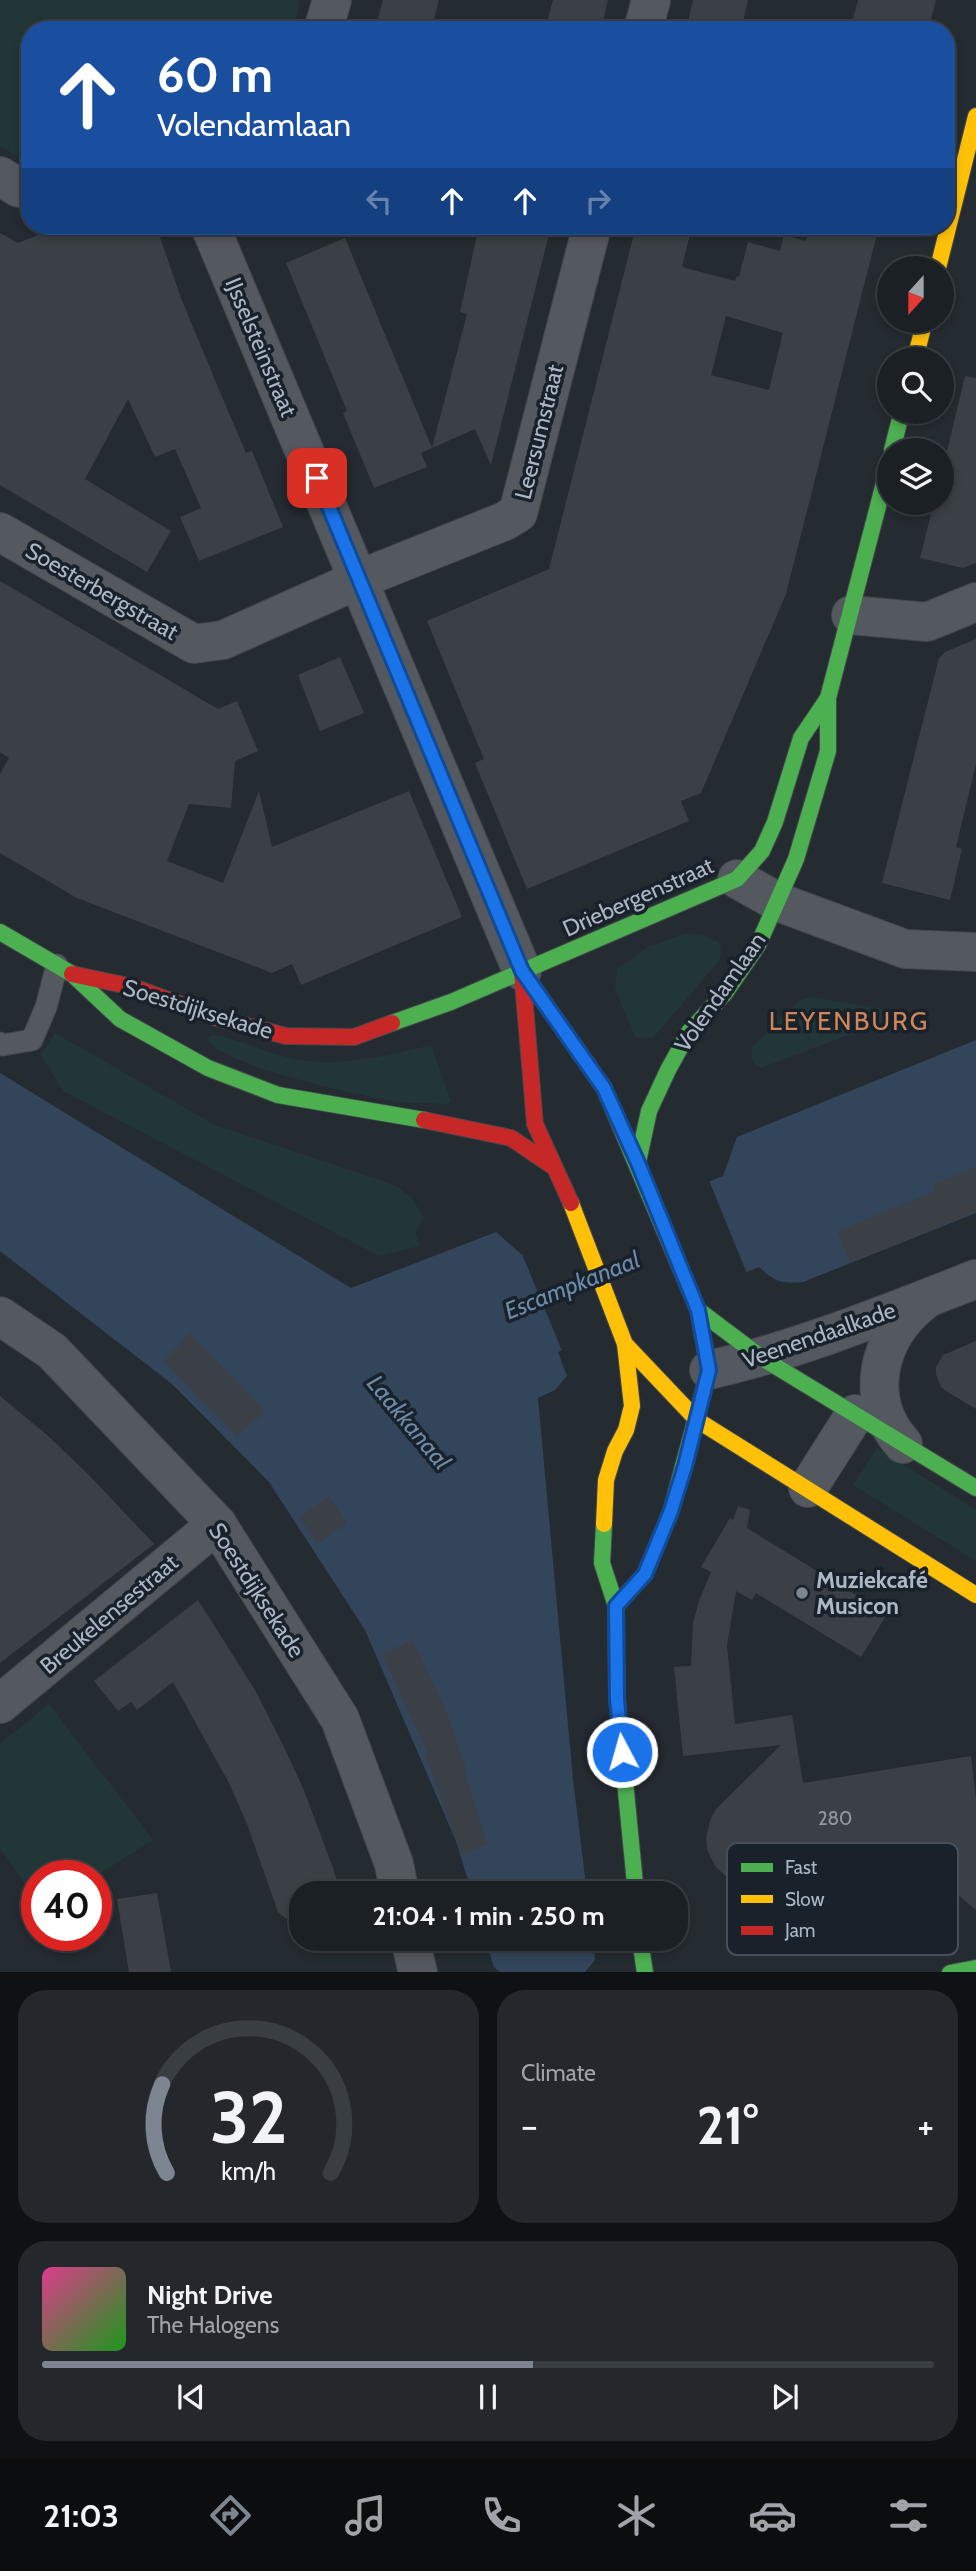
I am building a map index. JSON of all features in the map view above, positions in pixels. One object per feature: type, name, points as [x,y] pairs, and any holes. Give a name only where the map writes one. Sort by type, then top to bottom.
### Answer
[{"type":"street","points":[[326,21],[332,0]]},
{"type":"street","points":[[645,21],[651,0]]},
{"type":"street","points":[[955,200],[976,116]]},
{"type":"street","points":[[0,176],[21,187]]},
{"type":"street","name":"IJsselsteinstraat","points":[[214,235],[522,971]]},
{"type":"street","name":"Leersumstraat","points":[[360,579],[505,521],[518,513],[590,235]]},
{"type":"street","points":[[941,256],[946,235]]},
{"type":"street","name":"Driebergenstraat","points":[[778,902],[796,859],[828,751],[828,698],[877,512]]},
{"type":"street","name":"Soesterbergstraat","points":[[0,533],[194,644],[223,640],[360,579]]},
{"type":"street","points":[[851,615],[927,622],[976,602]]},
{"type":"street","name":"Driebergenstraat","points":[[522,971],[737,879],[762,851],[775,822],[802,738],[828,698]]},
{"type":"street","points":[[737,879],[778,902],[905,949],[976,952]]},
{"type":"street","name":"Volendamlaan","points":[[638,1163],[649,1111],[668,1070],[689,1032],[725,993],[758,945],[778,902]]},
{"type":"street","name":"Soestdijksekade","points":[[0,932],[65,969],[120,1019],[208,1068],[278,1095],[463,1127],[511,1138],[556,1168]]},
{"type":"street","name":"Soestdijksekade","points":[[65,969],[133,987],[220,1019],[286,1036],[354,1037],[451,1002],[522,971]]},
{"type":"street","points":[[522,971],[604,1088],[638,1163],[696,1306],[709,1370],[671,1511],[645,1574],[616,1606]]},
{"type":"street","points":[[522,971],[535,1124],[573,1208],[623,1338],[632,1406],[626,1430],[615,1451],[606,1480],[602,1563],[616,1606],[617,1699],[635,1881]]},
{"type":"street","name":"Veenendaalkade","points":[[709,1370],[762,1358],[818,1340],[976,1279]]},
{"type":"street","name":"Veenendaalkade","points":[[903,1444],[890,1430],[883,1413],[878,1379],[895,1330],[908,1312],[928,1297]]},
{"type":"street","points":[[696,1306],[762,1358],[976,1488]]},
{"type":"street","name":"Soestdijksekade","points":[[0,1316],[52,1351],[217,1524],[340,1719],[394,1864],[397,1881]]},
{"type":"street","points":[[623,1338],[697,1420],[976,1595]]},
{"type":"street","points":[[808,1488],[855,1414]]},
{"type":"street","name":"Breukelensestraat","points":[[0,1704],[217,1524]]},
{"type":"street","points":[[413,1951],[418,1972]]},
{"type":"street","points":[[642,1951],[645,1972]]},
{"type":"street","points":[[950,1972],[976,1968]]},
{"type":"lane","points":[[0,1043],[3,1045],[32,1040],[65,969]]},
{"type":"green space","points":[[0,0],[300,0],[296,21],[21,21],[21,156],[0,146]]},
{"type":"green space","points":[[684,934],[703,935],[718,942],[721,948],[720,960],[653,1038],[635,1037],[615,989],[617,969],[648,947]]},
{"type":"green space","points":[[811,997],[882,1009],[888,1012],[888,1020],[761,1068],[756,1065],[752,1057],[752,1047],[800,1000]]},
{"type":"green space","points":[[55,1033],[215,1125],[397,1186],[412,1198],[424,1218],[415,1232],[420,1246],[379,1256],[63,1091],[41,1055]]},
{"type":"green space","points":[[211,1035],[232,1039],[284,1057],[330,1062],[364,1059],[431,1045],[451,1101],[448,1104],[400,1102],[296,1079],[237,1059],[218,1049],[208,1039]]},
{"type":"green space","points":[[877,1448],[976,1510],[976,1561],[853,1485]]},
{"type":"green space","points":[[49,1704],[153,1840],[112,1866],[112,1860],[21,1860],[21,1878],[0,1848],[0,1744]]},
{"type":"water","points":[[976,1040],[976,1213],[803,1282],[779,1281],[759,1267],[558,1352],[567,1376],[555,1390],[538,1398],[573,1779],[586,1881],[468,1881],[456,1841],[365,1630],[269,1482],[172,1384],[0,1251],[0,1073],[351,1288],[496,1232],[521,1254],[723,1176],[737,1137]]},
{"type":"water","points":[[489,1951],[594,1951],[595,1960],[585,1972],[500,1972],[494,1967]]},
{"type":"pier","points":[[708,1178],[748,1276],[563,1353],[520,1249]]},
{"type":"building","points":[[383,0],[439,0],[433,21],[377,21]]},
{"type":"building","points":[[553,0],[608,0],[603,21],[547,21]]},
{"type":"building","points":[[693,0],[748,0],[743,21],[688,21]]},
{"type":"building","points":[[858,0],[936,0],[930,21],[852,21]]},
{"type":"building","points":[[0,233],[18,243],[38,235],[159,235],[181,298],[215,380],[246,453],[252,451],[283,527],[199,561],[180,517],[201,508],[175,449],[155,457],[128,399],[85,479],[171,531],[147,572],[0,485]]},
{"type":"building","points":[[477,235],[549,235],[491,465],[475,429],[432,448],[467,314],[460,312]]},
{"type":"building","points":[[634,235],[690,235],[682,267],[735,281],[737,276],[739,277],[748,242],[780,251],[784,235],[806,241],[808,235],[877,235],[786,594],[701,793],[681,801],[689,821],[527,889],[475,763],[484,759],[427,621],[549,569]],"holes":[[[726,316],[783,333],[769,390],[711,375]]]},
{"type":"building","points":[[345,238],[432,448],[421,453],[427,467],[374,488],[343,413],[347,411],[286,263]]},
{"type":"building","points":[[965,376],[976,378],[976,563],[963,568],[920,558],[931,515],[954,515],[954,438],[950,438]]},
{"type":"building","points":[[0,581],[218,709],[237,701],[258,751],[235,761],[231,808],[189,804],[167,861],[223,883],[259,791],[272,847],[409,791],[462,917],[301,985],[292,964],[272,973],[77,898],[0,853],[0,774],[9,758],[0,752]]},
{"type":"building","points":[[976,639],[976,764],[956,847],[962,849],[950,900],[882,883],[939,658],[945,652]]},
{"type":"building","points":[[340,657],[364,713],[320,731],[298,675]]},
{"type":"building","points":[[976,1167],[976,1212],[850,1263],[837,1231],[936,1191],[934,1184]]},
{"type":"building","points":[[190,1333],[265,1411],[237,1437],[164,1361]]},
{"type":"building","points":[[976,1341],[976,1409],[941,1387],[936,1367],[943,1355]]},
{"type":"building","points":[[0,1396],[88,1474],[154,1544],[0,1663]]},
{"type":"building","points":[[329,1496],[347,1523],[317,1544],[300,1517]]},
{"type":"building","points":[[738,1506],[750,1510],[747,1528],[887,1614],[861,1657],[756,1593],[752,1600],[736,1591],[727,1646],[735,1724],[792,1715],[803,1783],[971,1756],[976,1799],[976,1910],[958,1895],[958,1843],[727,1843],[727,1877],[715,1866],[707,1849],[706,1837],[711,1818],[716,1809],[781,1745],[683,1756],[674,1667],[691,1666],[693,1623],[711,1572],[701,1567],[730,1518],[733,1520]]},
{"type":"building","points":[[198,1600],[255,1690],[284,1747],[303,1788],[337,1881],[289,1881],[289,1921],[278,1912],[247,1824],[229,1783],[173,1682],[137,1710],[131,1702],[118,1711],[94,1681]]},
{"type":"building","points":[[413,1640],[445,1708],[467,1771],[464,1772],[488,1845],[462,1855],[425,1755],[428,1754],[382,1654]]},
{"type":"building","points":[[157,1893],[171,1972],[129,1972],[117,1899]]},
{"type":"traffic: fast","points":[[895,438],[899,424]]},
{"type":"traffic: fast","points":[[638,1162],[649,1111],[668,1070],[689,1032],[725,993],[758,945],[796,859],[828,751],[828,698],[877,510]]},
{"type":"traffic: fast","points":[[392,1023],[451,1002],[737,879],[762,851],[775,822],[801,738],[828,698]]},
{"type":"traffic: fast","points":[[0,932],[72,974],[120,1019],[208,1068],[278,1095],[424,1120]]},
{"type":"traffic: fast","points":[[523,972],[604,1088],[698,1310],[709,1370],[671,1511],[645,1574],[616,1606]]},
{"type":"traffic: fast","points":[[698,1310],[762,1358],[976,1488]]},
{"type":"traffic: fast","points":[[604,1524],[602,1563],[616,1606],[617,1699],[635,1881]]},
{"type":"traffic: fast","points":[[642,1951],[645,1972]]},
{"type":"traffic: fast","points":[[955,1972],[976,1968]]},
{"type":"traffic: slow","points":[[955,200],[976,116]]},
{"type":"traffic: slow","points":[[941,256],[946,235]]},
{"type":"traffic: slow","points":[[918,347],[922,333]]},
{"type":"traffic: slow","points":[[571,1203],[625,1344],[632,1406],[626,1430],[615,1451],[606,1480],[604,1524]]},
{"type":"traffic: slow","points":[[625,1344],[697,1420],[976,1595]]},
{"type":"traffic: jam","points":[[522,971],[535,1124],[571,1203]]},
{"type":"traffic: jam","points":[[72,974],[133,987],[220,1019],[286,1036],[354,1037],[392,1023]]},
{"type":"traffic: jam","points":[[424,1120],[511,1138],[554,1167]]},
{"type":"place","name":"Muziekcafé Musicon","points":[[802,1593]]},
{"type":"district","name":"LEYENBURG","points":[[849,1021]]},
{"type":"route","points":[[317,478],[522,971],[604,1088],[698,1310],[709,1370],[685,1466],[671,1511],[645,1574],[616,1606],[617,1699],[622,1752]]},
{"type":"water label","name":"Escampkanaal","points":[[572,1285]]},
{"type":"water label","name":"Laakkanaal","points":[[409,1422]]}]
